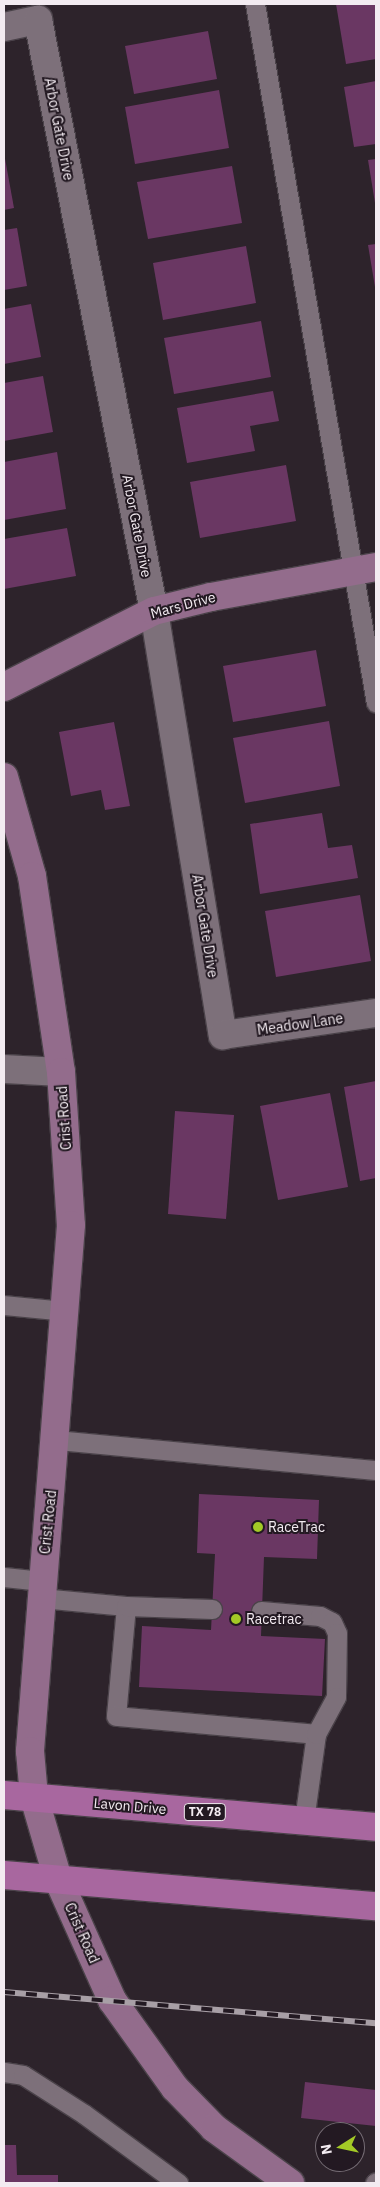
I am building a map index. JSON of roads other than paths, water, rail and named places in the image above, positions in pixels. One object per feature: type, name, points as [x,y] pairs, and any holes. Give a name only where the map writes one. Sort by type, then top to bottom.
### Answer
[{"type":"main road","name":"Lavon Drive","points":[[4,1795],[376,1827]]},
{"type":"main road","points":[[4,1875],[376,1906]]},
{"type":"street","name":"Arbor Gate Drive","points":[[4,27],[38,20],[154,611],[223,1035]]},
{"type":"street","name":"Mars Drive","points":[[4,687],[154,611],[364,569]]},
{"type":"street","name":"Crist Road","points":[[4,777],[32,876],[61,1072],[71,1225],[57,1440],[42,1590],[30,1751],[34,1797],[58,1879],[112,2000],[174,2088],[214,2128],[290,2183]]},
{"type":"street","name":"Meadow Lane","points":[[223,1035],[376,1013]]},
{"type":"street","points":[[4,1069],[61,1072]]},
{"type":"lane","points":[[255,4],[364,569],[376,703]]},
{"type":"lane","points":[[4,1306],[65,1311]]},
{"type":"lane","points":[[57,1440],[376,1470]]},
{"type":"lane","points":[[4,1577],[42,1590],[126,1606],[212,1609]]},
{"type":"lane","points":[[126,1606],[116,1716],[316,1734]]},
{"type":"lane","points":[[261,1611],[320,1616],[332,1622],[337,1633],[336,1697],[316,1734],[304,1821]]},
{"type":"lane","points":[[4,2072],[23,2075],[84,2114],[178,2183]]},
{"type":"railway","points":[[4,1992],[376,2023]]},
{"type":"place","name":"RaceTrac","points":[[258,1527]]},
{"type":"place","name":"Racetrac","points":[[236,1619]]}]
